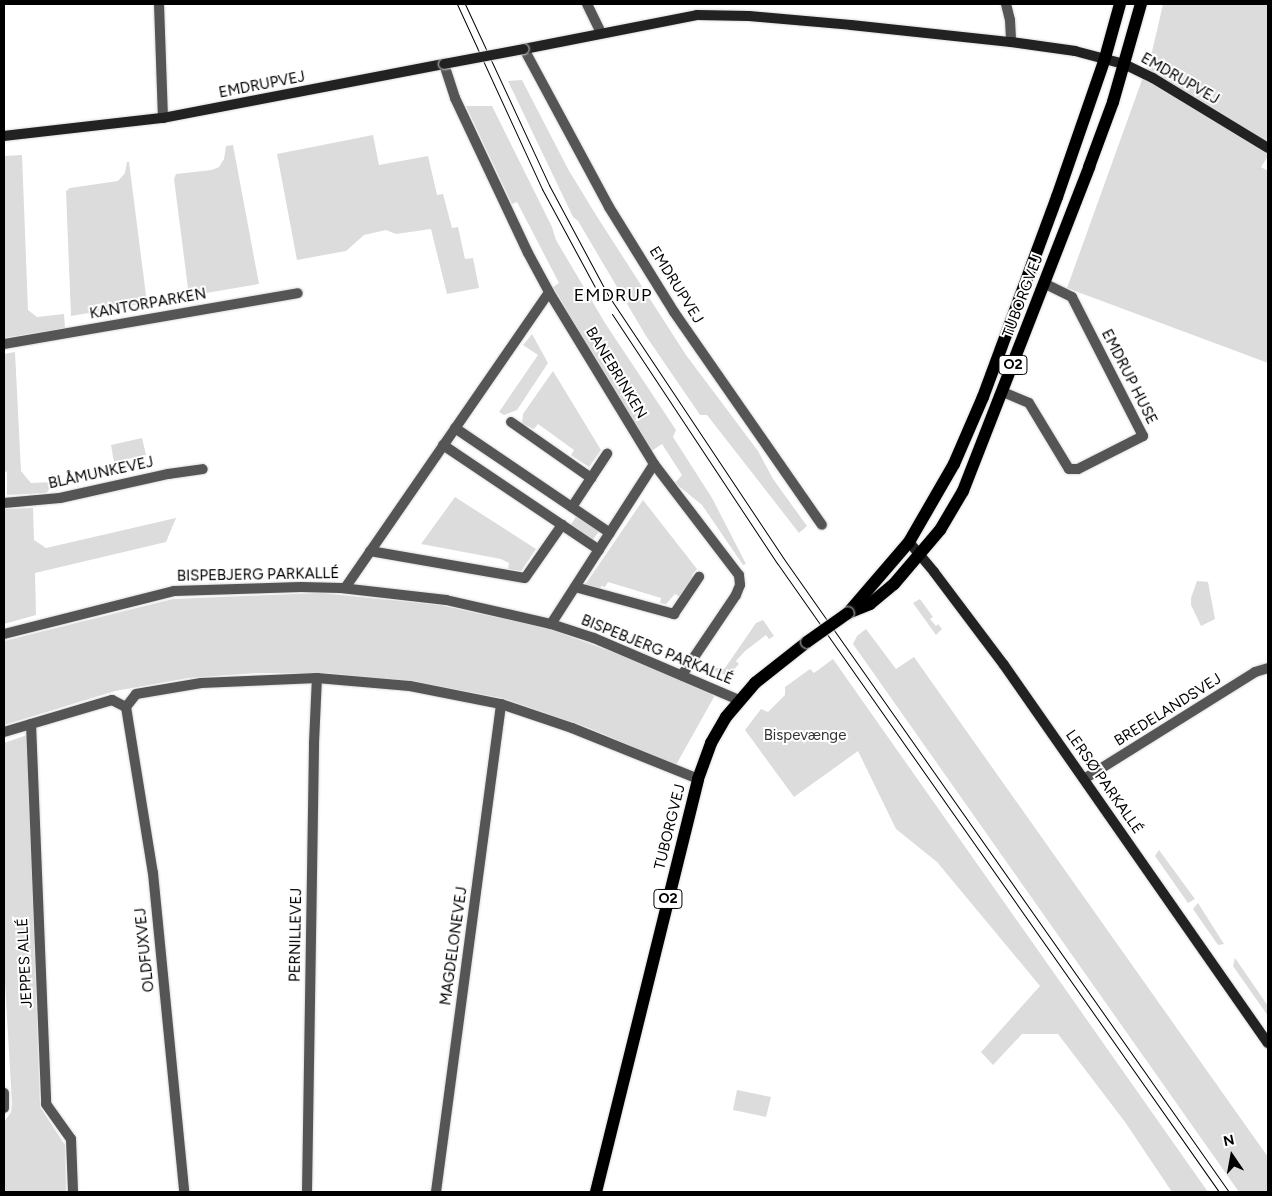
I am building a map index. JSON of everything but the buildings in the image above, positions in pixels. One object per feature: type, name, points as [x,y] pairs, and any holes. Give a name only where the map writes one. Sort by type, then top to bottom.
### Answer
[{"type":"main road","name":"TUBORGVEJ","points":[[848,613],[909,542],[954,464],[983,397],[1105,58],[1120,4]]},
{"type":"main road","name":"TUBORGVEJ","points":[[596,1192],[698,779],[711,743],[739,700],[771,668],[848,613],[870,604],[894,584],[921,555],[940,530],[963,491],[1089,168],[1124,64],[1140,4]]},
{"type":"street","points":[[158,4],[163,118]]},
{"type":"street","points":[[587,4],[601,33]]},
{"type":"street","points":[[1006,4],[1011,42]]},
{"type":"street","name":"EMDRUPVEJ","points":[[4,136],[163,118],[697,15],[749,16],[1011,42],[1075,51],[1124,64],[1153,78],[1268,148]]},
{"type":"street","name":"EMDRUPVEJ","points":[[524,49],[609,207],[674,312],[822,525]]},
{"type":"street","name":"BANEBRINKEN","points":[[444,64],[455,98],[528,253],[549,292],[654,464],[739,576],[740,585],[736,595],[682,675]]},
{"type":"street","name":"EMDRUP HUSE","points":[[1003,392],[1029,403],[1069,469],[1078,469],[1143,436],[1072,297],[1045,284]]},
{"type":"street","points":[[345,588],[549,292]]},
{"type":"street","name":"KANTORPARKEN","points":[[4,344],[298,293]]},
{"type":"street","points":[[511,422],[591,478]]},
{"type":"street","points":[[454,428],[610,533]]},
{"type":"street","points":[[443,445],[599,550]]},
{"type":"street","points":[[572,507],[607,454]]},
{"type":"street","points":[[550,624],[654,464]]},
{"type":"street","name":"BLÅMUNKEVEJ","points":[[4,503],[60,498],[168,474],[203,469]]},
{"type":"street","points":[[370,551],[525,578],[562,525]]},
{"type":"street","name":"LERSØ PARKALLÉ","points":[[909,542],[921,555],[1004,665],[1268,1043]]},
{"type":"street","points":[[575,587],[674,614],[699,577]]},
{"type":"street","name":"BISPEBJERG PARKALLÉ","points":[[4,634],[174,591],[301,586],[345,588],[446,600],[550,624],[594,638],[739,700]]},
{"type":"street","name":"BREDELANDSVEJ","points":[[1084,779],[1255,672],[1268,668]]},
{"type":"street","points":[[4,732],[112,700],[126,707],[136,694],[201,683],[318,678],[410,686],[501,704],[572,728],[698,779]]},
{"type":"street","name":"PERNILLEVEJ","points":[[307,1192],[314,743],[318,678]]},
{"type":"street","name":"MAGDELONEVEJ","points":[[436,1192],[501,704]]},
{"type":"street","name":"OLDFUXVEJ","points":[[126,707],[153,873],[184,1192]]},
{"type":"street","name":"JEPPES ALLÉ","points":[[31,724],[46,1104],[72,1139],[73,1192]]},
{"type":"street","points":[[4,1093],[4,1108]]},
{"type":"green space","points":[[1163,4],[1268,4],[1268,156],[1261,167],[1268,171],[1268,363],[1067,288],[1152,52]]},
{"type":"green space","points":[[522,80],[568,169],[596,215],[686,355],[758,451],[773,479],[807,526],[799,533],[707,415],[700,415],[646,336],[578,221],[573,217],[508,81]]},
{"type":"green space","points":[[466,106],[492,106],[552,227],[556,240],[605,323],[676,430],[673,437],[712,498],[746,564],[743,565],[702,505],[675,483],[682,475],[662,444],[650,452],[553,287],[559,283],[517,202],[512,204]]},
{"type":"green space","points":[[373,135],[379,165],[428,156],[437,195],[443,194],[452,228],[458,227],[465,259],[473,258],[479,288],[447,294],[431,229],[396,234],[386,230],[364,235],[346,251],[297,260],[277,154]]},
{"type":"green space","points":[[233,145],[259,284],[189,296],[174,179],[176,174],[212,170],[219,167],[224,159],[226,146]]},
{"type":"green space","points":[[22,155],[28,310],[37,317],[64,314],[65,328],[4,338],[4,156]]},
{"type":"green space","points":[[127,162],[129,162],[147,303],[71,316],[66,191],[70,188],[118,181],[125,173]]},
{"type":"green space","points":[[532,334],[548,363],[517,410],[504,415],[499,412],[538,355],[523,345]]},
{"type":"green space","points":[[15,352],[21,471],[31,483],[53,482],[53,486],[46,493],[7,495],[7,472],[4,471],[4,354]]},
{"type":"green space","points":[[553,371],[601,450],[589,467],[571,455],[574,450],[538,424],[534,429],[522,424],[523,414]]},
{"type":"green space","points":[[142,438],[146,455],[114,462],[111,445]]},
{"type":"green space","points":[[455,497],[536,549],[521,571],[508,569],[509,563],[501,559],[421,544]]},
{"type":"green space","points":[[643,500],[697,569],[692,575],[694,579],[680,597],[675,594],[666,604],[660,603],[661,598],[608,582],[605,587],[601,586],[600,590],[585,585]]},
{"type":"green space","points":[[33,508],[34,540],[46,548],[176,518],[166,542],[35,573],[36,615],[4,624],[4,509]]},
{"type":"green space","points":[[578,514],[600,530],[592,541],[570,526]]},
{"type":"green space","points":[[1197,581],[1208,582],[1215,619],[1201,626],[1191,605],[1191,598]]},
{"type":"green space","points":[[320,593],[440,605],[550,629],[631,659],[711,693],[714,697],[676,765],[589,728],[502,698],[411,681],[325,673],[256,673],[188,678],[115,691],[4,725],[4,641],[173,599]]},
{"type":"green space","points":[[920,599],[933,617],[930,619],[936,626],[938,624],[942,629],[936,635],[913,603]]},
{"type":"green space","points":[[763,620],[774,636],[769,639],[766,635],[745,651],[736,661],[739,664],[722,682],[725,675],[708,668],[725,668],[756,623]]},
{"type":"green space","points":[[866,629],[896,669],[914,657],[1268,1157],[1268,1192],[1239,1192],[853,644],[857,636]]},
{"type":"green space","name":"Bispevænge","points":[[833,659],[1208,1192],[1172,1192],[1125,1122],[1058,1034],[1022,1034],[993,1065],[981,1052],[1040,986],[937,862],[896,829],[858,751],[794,797],[745,730],[761,709],[768,712],[785,695],[785,687],[810,669],[814,673]]},
{"type":"green space","points":[[27,735],[40,1107],[65,1145],[66,1192],[4,1192],[4,1122],[11,1112],[12,1104],[4,965],[4,743]]},
{"type":"green space","points":[[1159,850],[1195,899],[1188,903],[1155,856]]},
{"type":"green space","points":[[1198,903],[1224,944],[1218,945],[1193,909]]},
{"type":"green space","points":[[1235,958],[1268,1006],[1268,1016],[1233,966]]},
{"type":"green space","points":[[737,1090],[771,1097],[766,1117],[733,1110]]},
{"type":"tram line","points":[[457,4],[542,189],[595,287]]},
{"type":"tram line","points":[[465,4],[549,185],[608,295],[784,559],[1229,1192]]},
{"type":"tram line","points":[[612,314],[777,563],[1219,1192]]},
{"type":"district","name":"EMDRUP","points":[[613,295]]}]
